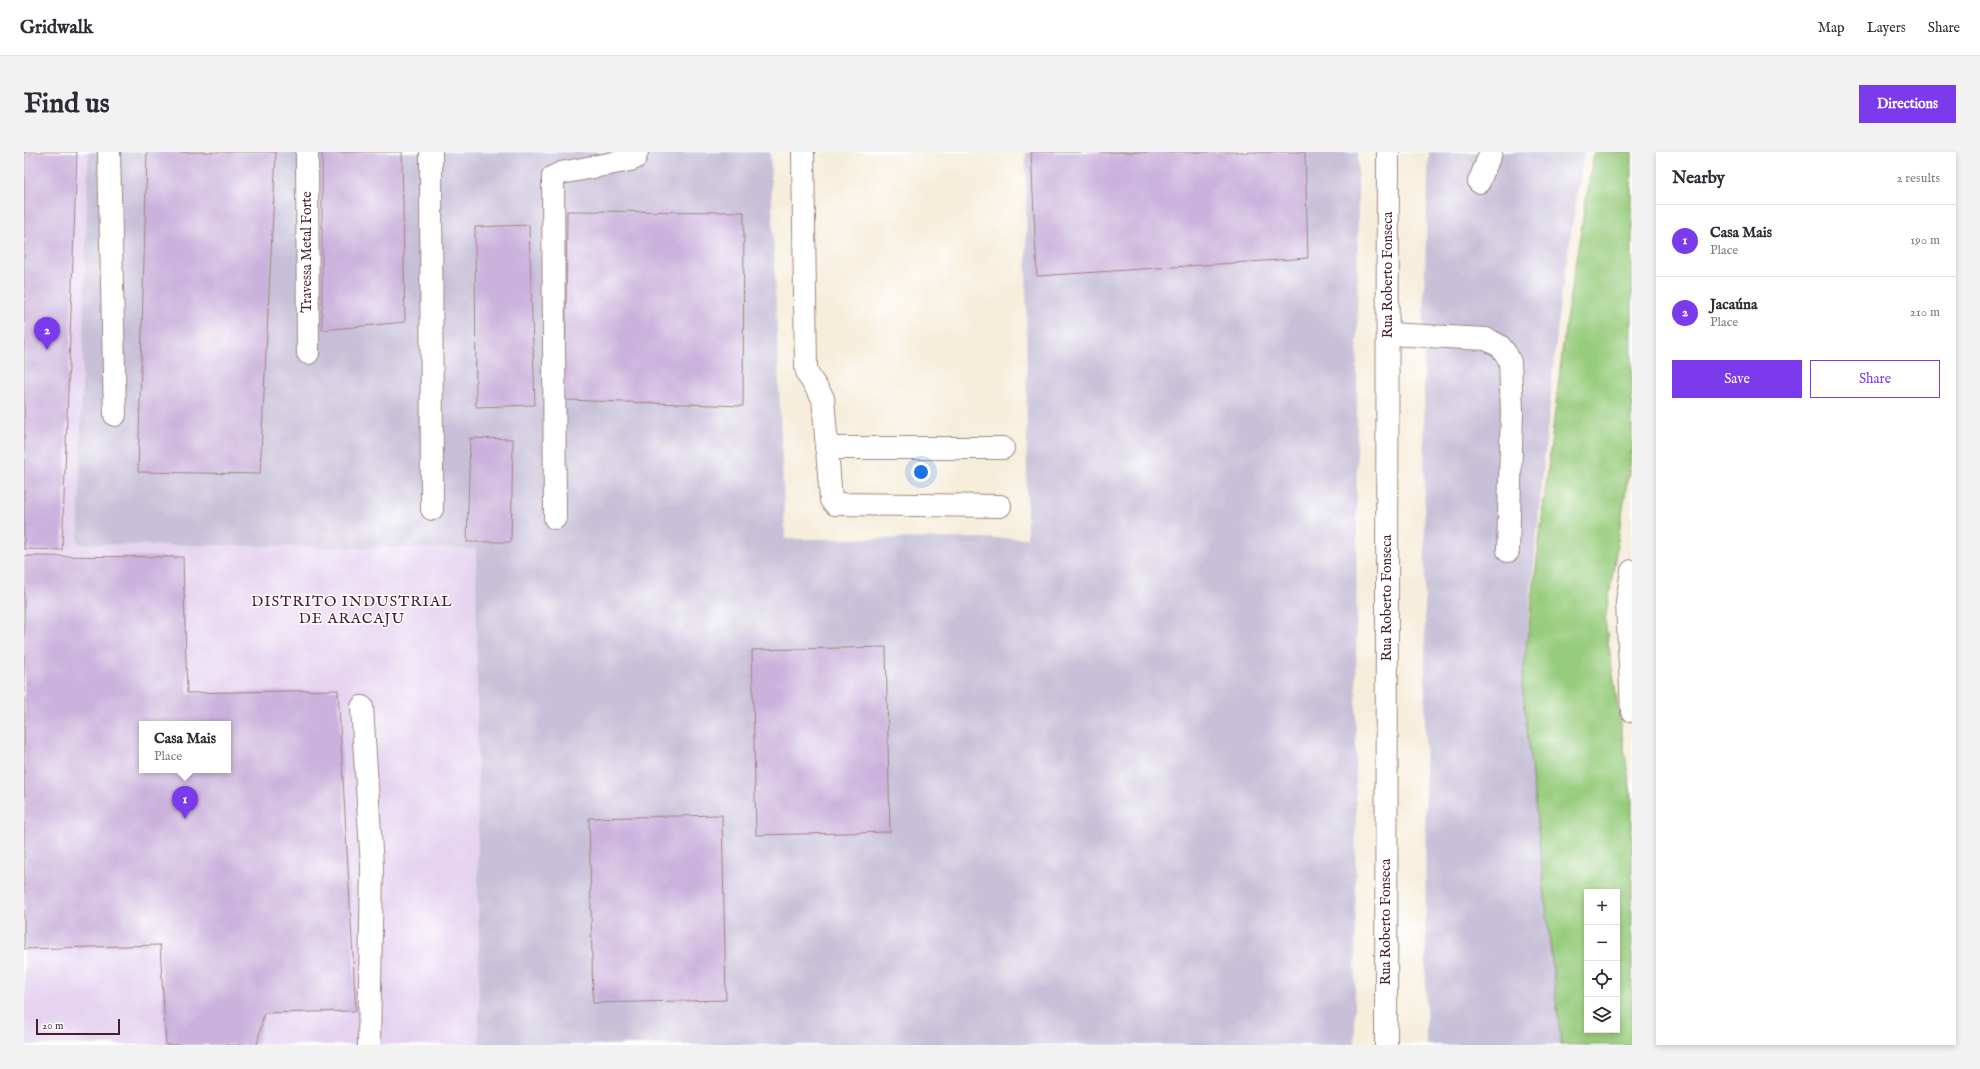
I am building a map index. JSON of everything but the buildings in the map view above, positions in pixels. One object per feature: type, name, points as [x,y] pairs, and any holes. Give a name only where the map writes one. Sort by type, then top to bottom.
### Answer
[{"type":"street","points":[[109,152],[115,415]]},
{"type":"street","name":"Travessa Metal Forte","points":[[307,152],[308,353]]},
{"type":"street","points":[[431,152],[432,509]]},
{"type":"street","points":[[555,518],[552,178],[560,173],[630,160],[635,158],[638,152]]},
{"type":"street","points":[[803,152],[806,368],[808,375],[823,398],[830,497],[835,504],[1000,506]]},
{"type":"street","name":"Rua Roberto Fonseca","points":[[1386,1045],[1388,152]]},
{"type":"street","points":[[1479,182],[1491,152]]},
{"type":"street","points":[[1388,334],[1486,339],[1500,346],[1506,354],[1510,362],[1512,412],[1508,551]]},
{"type":"street","points":[[826,448],[1004,448]]},
{"type":"street","points":[[1632,571],[1630,602],[1632,711]]},
{"type":"street","points":[[362,707],[372,866],[369,1045]]},
{"type":"shaded area","points":[[24,152],[88,152],[78,544],[476,549],[479,1045],[24,1045]]},
{"type":"shaded area","points":[[88,152],[770,152],[785,539],[1027,538],[1026,152],[1358,152],[1355,1045],[479,1045],[476,549],[78,544]]},
{"type":"shaded area","points":[[1429,152],[1584,152],[1560,303],[1522,683],[1561,1045],[1426,1045],[1424,292]]},
{"type":"green space","points":[[1594,152],[1632,152],[1632,452],[1605,621],[1632,801],[1632,1045],[1561,1045],[1522,683],[1566,320]]},
{"type":"place","name":"Jacaúna","points":[[47,350]]},
{"type":"place","name":"Casa Mais","points":[[185,819]]},
{"type":"district","name":"DISTRITO INDUSTRIAL DE ARACAJU","points":[[352,610]]}]
